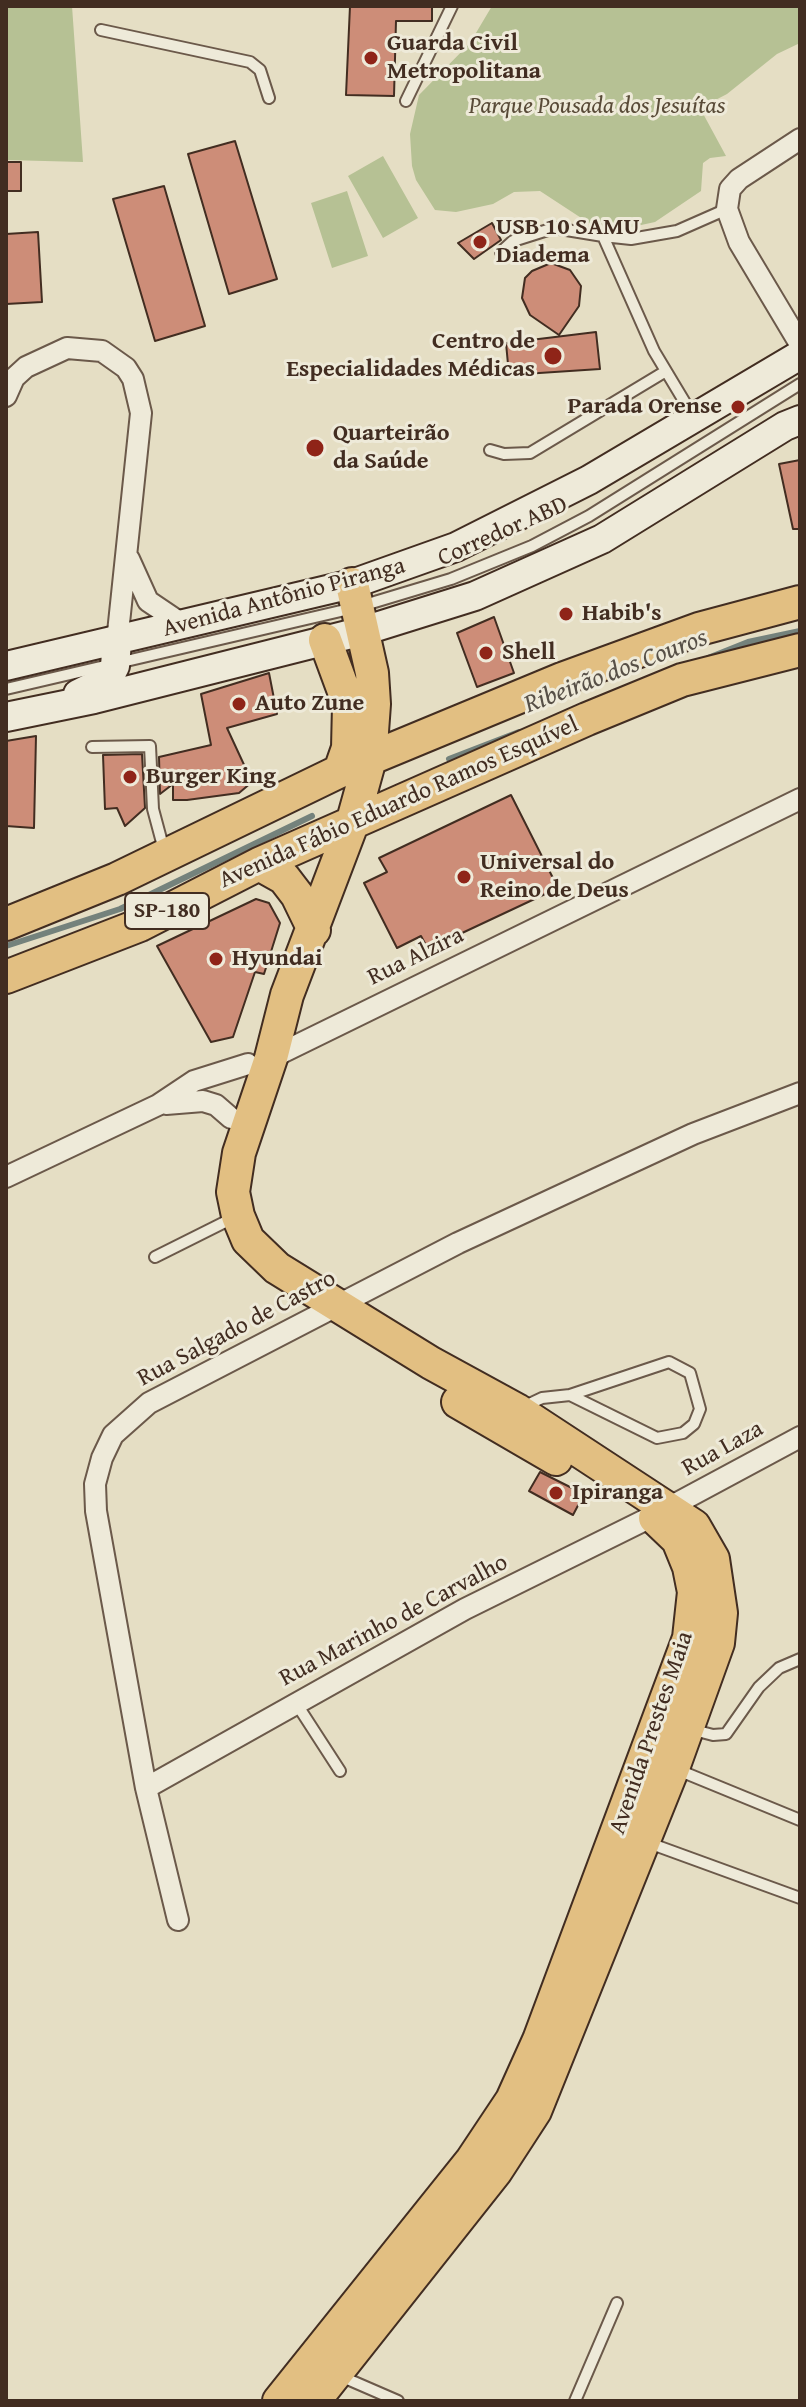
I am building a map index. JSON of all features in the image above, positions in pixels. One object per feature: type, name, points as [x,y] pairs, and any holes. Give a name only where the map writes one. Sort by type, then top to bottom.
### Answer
[{"type":"main road","name":"Avenida Antônio Piranga","points":[[13,715],[94,699],[325,640],[358,607],[456,547],[517,519],[800,355]]},
{"type":"main road","name":"Avenida Antônio Piranga","points":[[6,666],[116,654],[185,626],[475,596],[540,569],[615,531],[785,426],[800,420]]},
{"type":"main road","name":"Avenida Fábio Eduardo Ramos Esquível","points":[[6,924],[59,905],[326,778],[641,648],[800,602]]},
{"type":"main road","name":"Avenida Prestes Maia","points":[[229,1220],[234,1175],[260,1070],[267,1015],[287,995],[314,930],[352,824],[370,759],[374,704],[358,607]]},
{"type":"main road","points":[[325,640],[349,705],[348,748],[326,778],[352,824]]},
{"type":"main road","name":"Avenida Fábio Eduardo Ramos Esquível","points":[[6,977],[140,925],[259,864],[682,680],[800,650]]},
{"type":"main road","points":[[13,715],[89,691],[108,679],[116,654]]},
{"type":"main road","points":[[259,864],[284,878],[297,895],[314,930]]},
{"type":"main road","name":"Avenida Prestes Maia","points":[[260,1070],[231,1118],[213,1183],[229,1220],[236,1257],[252,1274],[328,1311],[662,1512],[694,1526],[713,1559],[719,1587],[718,1643],[673,1768],[535,2111],[496,2171],[314,2401]]},
{"type":"main road","name":"Avenida Prestes Maia","points":[[279,2401],[472,2160],[512,2100],[539,2040],[689,1638],[694,1592],[689,1567],[662,1512]]},
{"type":"street","points":[[800,139],[739,179],[730,189],[727,209],[739,242],[800,344]]},
{"type":"street","points":[[6,396],[14,378],[26,367],[67,348],[102,351],[126,368],[135,387],[141,413],[116,654]]},
{"type":"street","points":[[127,556],[148,601],[185,626]]},
{"type":"street","name":"Rua Alzira","points":[[6,1177],[158,1105],[194,1081],[260,1070],[800,799]]},
{"type":"street","name":"Rua Salgado de Castro","points":[[178,1920],[146,1788],[96,1511],[95,1484],[113,1435],[149,1403],[458,1243],[752,1108],[800,1093]]},
{"type":"street","name":"Rua Alzira","points":[[158,1105],[203,1101],[216,1105],[231,1118]]},
{"type":"street","name":"Rua Laza","points":[[662,1512],[800,1437]]},
{"type":"street","name":"Rua Marinho de Carvalho","points":[[146,1788],[465,1609],[662,1512]]},
{"type":"lane","points":[[406,101],[452,6]]},
{"type":"lane","points":[[101,30],[250,62],[260,70],[269,98]]},
{"type":"lane","points":[[501,252],[513,241],[554,228],[631,239],[677,231],[727,209]]},
{"type":"lane","points":[[603,236],[666,371],[694,418]]},
{"type":"lane","points":[[490,450],[504,454],[530,453],[666,371]]},
{"type":"lane","name":"Corredor ABD","points":[[6,689],[116,654],[358,607],[451,579],[532,546],[639,487],[800,384]]},
{"type":"lane","points":[[92,747],[150,746],[153,809],[166,856]]},
{"type":"lane","points":[[155,1257],[229,1220]]},
{"type":"lane","points":[[512,1420],[542,1398],[570,1395],[669,1362],[690,1373],[700,1409],[694,1424],[683,1433],[657,1438],[570,1395]]},
{"type":"lane","points":[[687,1728],[713,1735],[726,1734],[759,1687],[779,1668],[800,1659]]},
{"type":"lane","points":[[296,1703],[340,1771]]},
{"type":"lane","points":[[673,1768],[800,1820]]},
{"type":"lane","points":[[644,1841],[800,1898]]},
{"type":"lane","points":[[575,2401],[617,2303]]},
{"type":"lane","points":[[336,2375],[398,2401]]},
{"type":"green space","points":[[6,6],[72,6],[83,162],[6,160]]},
{"type":"green space","name":"Parque Pousada dos Jesuítas","points":[[492,6],[800,6],[800,43],[777,54],[727,94],[700,108],[726,156],[710,158],[703,163],[701,191],[655,222],[618,230],[595,227],[540,191],[514,192],[493,204],[456,212],[435,210],[416,180],[412,166],[410,134],[419,95],[470,43]]},
{"type":"green space","points":[[383,156],[418,218],[383,238],[348,176]]},
{"type":"green space","points":[[347,191],[368,256],[332,268],[311,203]]},
{"type":"building","name":"Guarda Civil Metropolitana","points":[[350,6],[432,6],[432,21],[396,21],[394,96],[346,95]]},
{"type":"building","points":[[235,141],[277,279],[229,294],[188,154]]},
{"type":"building","points":[[6,162],[21,162],[21,191],[6,191]]},
{"type":"building","points":[[164,186],[205,326],[155,341],[113,199]]},
{"type":"building","name":"USB 10 SAMU Diadema","points":[[492,223],[501,240],[474,259],[458,243]]},
{"type":"building","points":[[38,232],[42,302],[6,304],[6,234]]},
{"type":"building","points":[[551,263],[570,270],[581,286],[579,306],[559,335],[530,315],[522,298],[525,278],[532,271]]},
{"type":"building","name":"Centro de Especialidades Médicas","points":[[596,332],[600,369],[509,375],[506,343]]},
{"type":"building","points":[[800,460],[800,529],[793,529],[779,464]]},
{"type":"building","name":"Shell","points":[[494,617],[514,673],[477,687],[457,633]]},
{"type":"building","points":[[269,673],[277,714],[227,728],[252,782],[239,793],[187,800],[173,800],[173,784],[160,794],[159,757],[211,745],[201,694]]},
{"type":"building","points":[[36,736],[34,828],[6,826],[6,741]]},
{"type":"building","name":"Burger King","points":[[142,754],[145,808],[125,826],[117,808],[105,809],[103,755]]},
{"type":"building","name":"Universal do Reino de Deus","points":[[511,795],[558,888],[428,949],[421,936],[397,948],[364,883],[387,872],[379,858]]},
{"type":"building","name":"Hyundai","points":[[256,899],[269,903],[280,923],[264,974],[255,972],[233,1037],[211,1042],[157,946]]},
{"type":"building","name":"Ipiranga","points":[[540,1472],[584,1494],[573,1515],[529,1491]]},
{"type":"waterway","name":"Ribeirão dos Couros","points":[[708,658],[748,642],[800,631]]},
{"type":"waterway","name":"Ribeirão dos Couros","points":[[449,759],[519,732]]},
{"type":"waterway","name":"Ribeirão dos Couros","points":[[6,946],[120,909],[312,816]]},
{"type":"place","name":"Guarda Civil Metropolitana","points":[[371,58]]},
{"type":"place","name":"USB 10 SAMU Diadema","points":[[480,242]]},
{"type":"place","name":"Centro de Especialidades Médicas","points":[[553,356]]},
{"type":"place","name":"Parada Orense","points":[[738,407]]},
{"type":"place","name":"Quarteirão da Saúde","points":[[315,448]]},
{"type":"place","name":"Habib's","points":[[566,614]]},
{"type":"place","name":"Shell","points":[[486,653]]},
{"type":"place","name":"Auto Zune","points":[[239,704]]},
{"type":"place","name":"Burger King","points":[[130,777]]},
{"type":"place","name":"Universal do Reino de Deus","points":[[464,877]]},
{"type":"place","name":"Hyundai","points":[[216,959]]},
{"type":"place","name":"Ipiranga","points":[[556,1493]]}]
